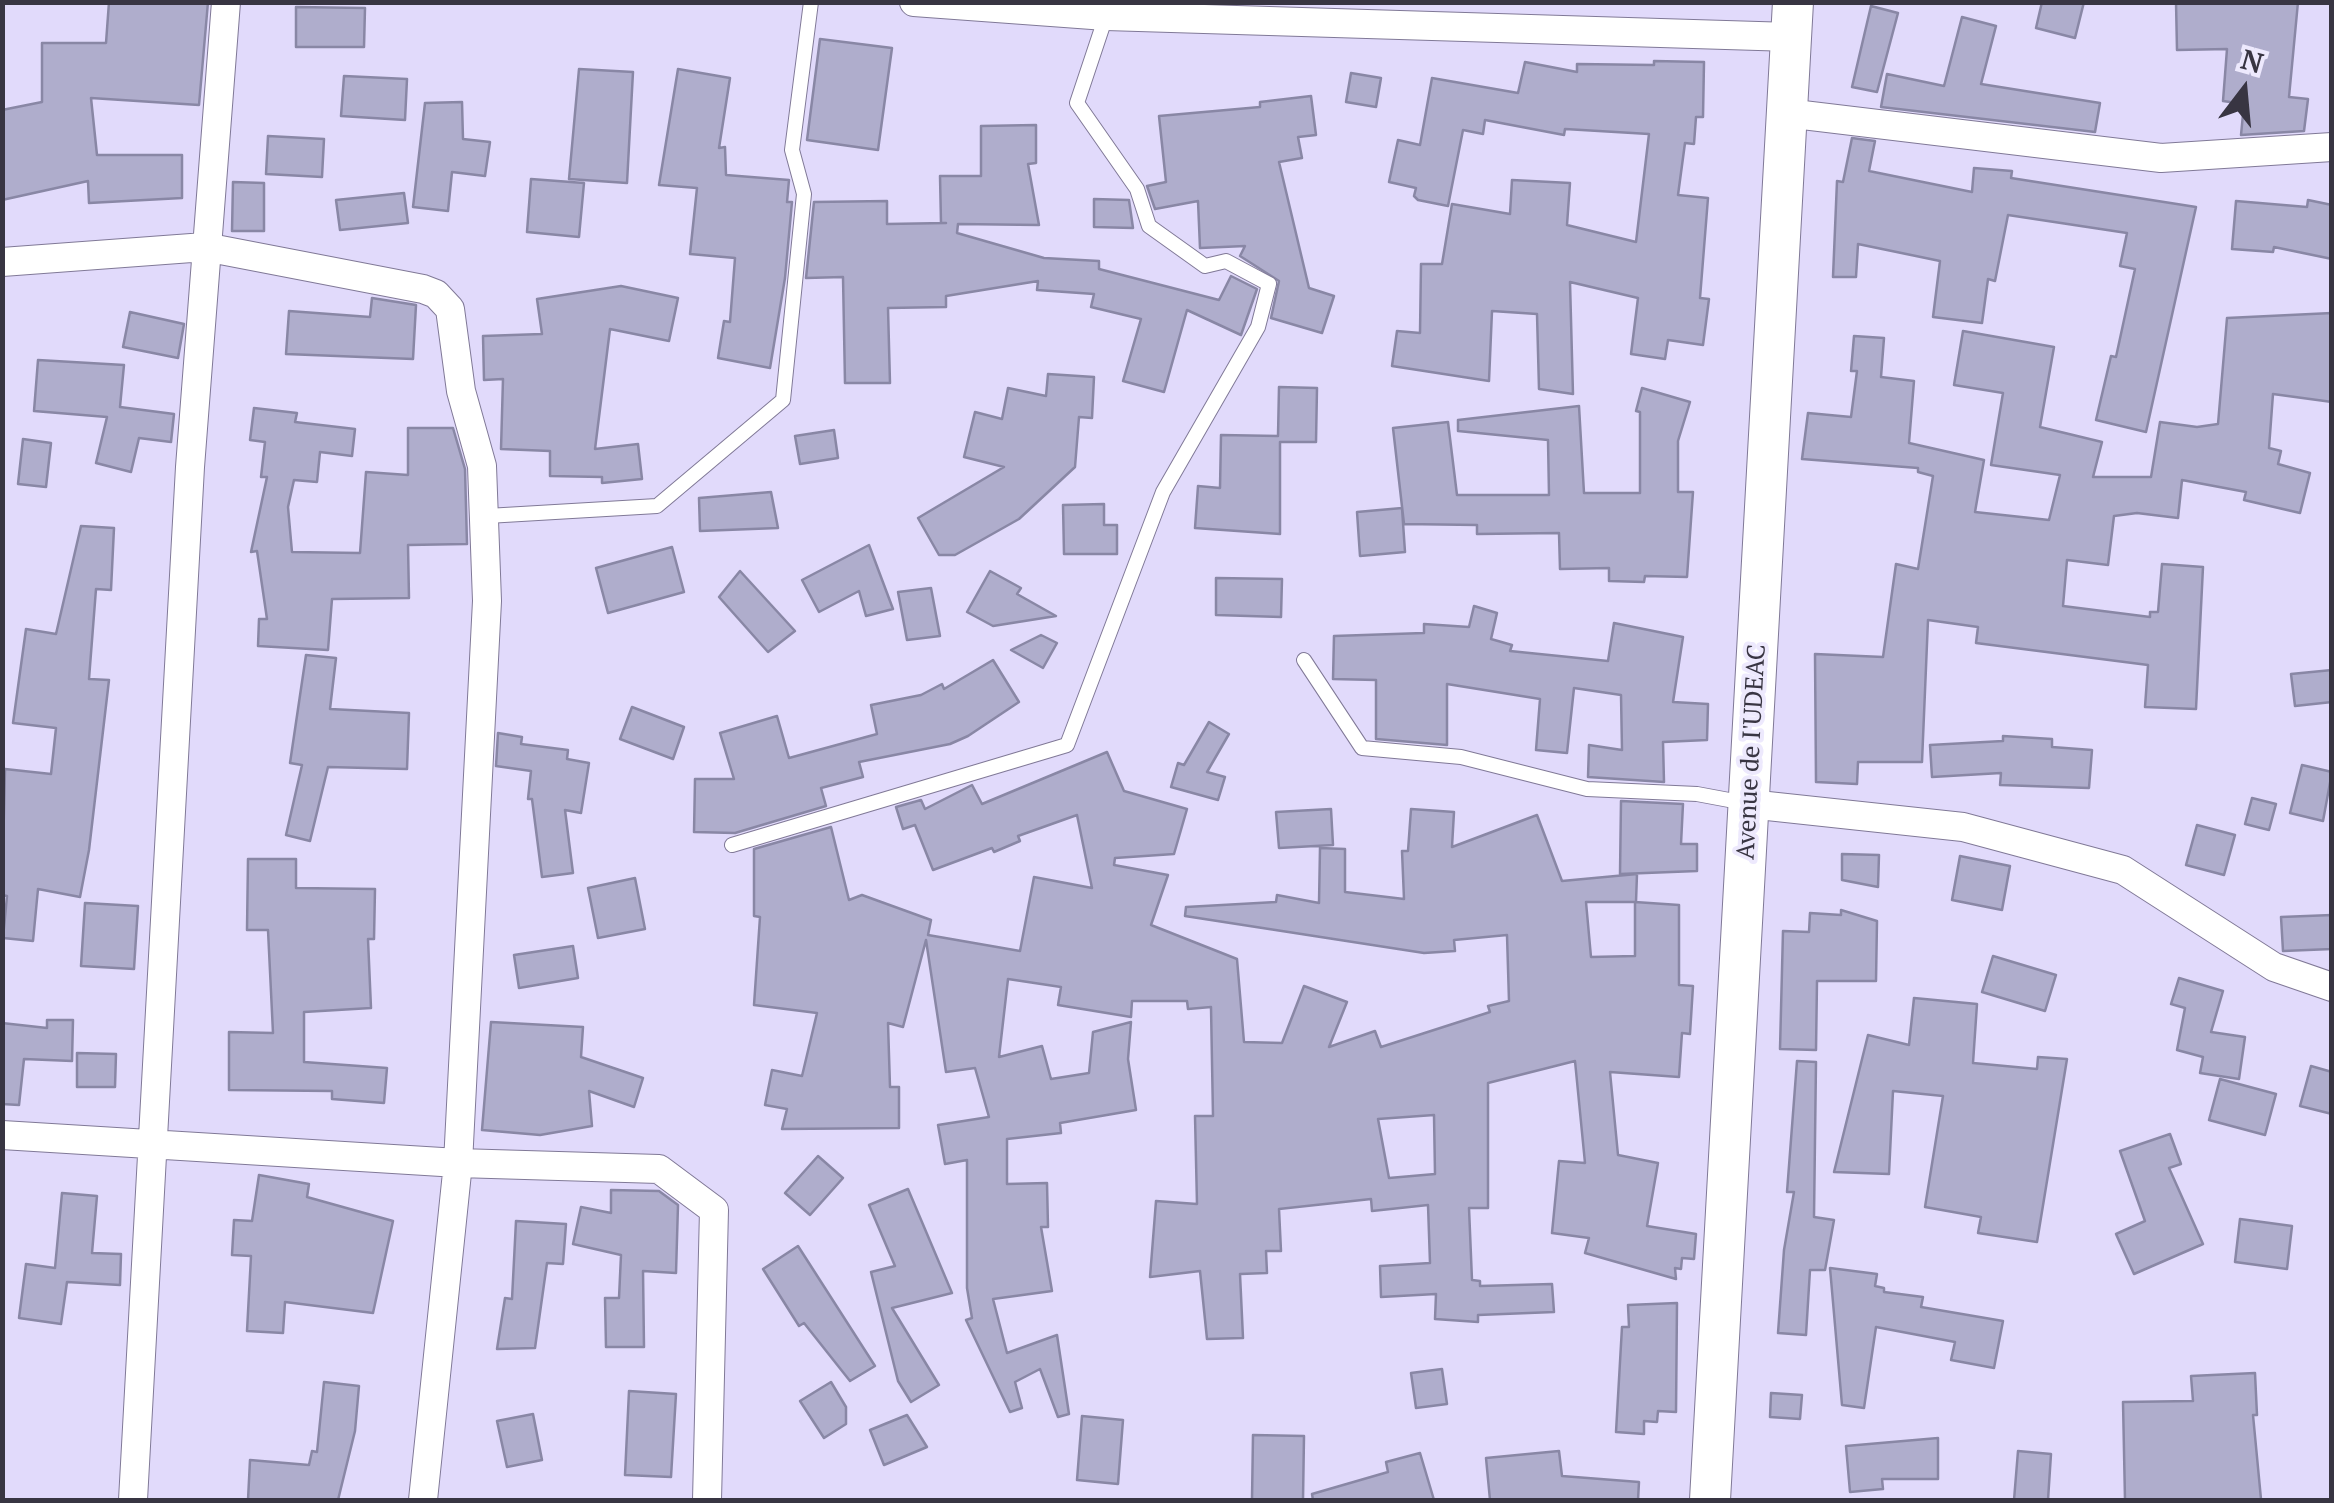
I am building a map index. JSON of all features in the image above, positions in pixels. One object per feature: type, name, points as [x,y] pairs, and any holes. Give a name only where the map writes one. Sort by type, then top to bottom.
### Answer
[{"type":"main road","name":"Avenue de I'UDEAC","points":[[1710,1500],[1792,20]]},
{"type":"street","points":[[133,1500],[206,247],[226,2]]},
{"type":"street","points":[[914,2],[1106,16],[1792,20]]},
{"type":"street","points":[[1786,113],[2161,158],[2332,147]]},
{"type":"street","points":[[2,262],[206,247],[436,294],[450,308],[461,392],[482,466],[487,601],[458,1163],[423,1500]]},
{"type":"street","points":[[1749,804],[1963,827],[2123,870],[2274,967],[2332,987]]},
{"type":"street","points":[[2,1135],[458,1163],[659,1169],[714,1210],[708,1500]]},
{"type":"lane","points":[[486,516],[657,506],[783,400],[804,194],[792,150],[811,2]]},
{"type":"lane","points":[[732,845],[1067,745],[1163,492],[1258,328],[1269,284],[1226,261],[1204,266],[1149,226],[1136,188],[1077,103],[1106,16]]},
{"type":"lane","points":[[1304,660],[1362,748],[1461,758],[1587,788],[1697,794],[1749,804]]},
{"type":"building","points":[[109,2],[208,2],[199,105],[91,98],[97,155],[182,155],[182,198],[89,203],[88,181],[2,200],[2,110],[42,102],[42,43],[106,43]]},
{"type":"building","points":[[2042,2],[2084,2],[2075,38],[2036,28]]},
{"type":"building","points":[[2176,2],[2298,2],[2289,97],[2308,99],[2304,131],[2241,135],[2244,104],[2223,101],[2227,49],[2177,50]]},
{"type":"building","points":[[1871,6],[1898,13],[1877,92],[1852,87]]},
{"type":"building","points":[[296,7],[365,8],[364,47],[296,47]]},
{"type":"building","points":[[1962,17],[1996,26],[1981,84],[2100,103],[2095,132],[1881,107],[1887,74],[1944,86]]},
{"type":"building","points":[[820,39],[892,48],[878,150],[807,140]]},
{"type":"building","points":[[1654,61],[1704,62],[1703,117],[1696,117],[1694,144],[1685,143],[1678,195],[1708,198],[1700,298],[1709,299],[1703,345],[1668,340],[1665,359],[1631,354],[1638,298],[1570,282],[1573,394],[1539,389],[1537,314],[1492,311],[1489,381],[1392,366],[1397,331],[1420,333],[1421,264],[1442,264],[1452,204],[1510,214],[1512,180],[1570,183],[1567,225],[1636,242],[1649,134],[1565,129],[1564,135],[1485,120],[1483,134],[1463,130],[1448,206],[1418,200],[1414,196],[1416,188],[1389,182],[1398,140],[1420,145],[1432,78],[1518,93],[1525,62],[1577,72],[1577,64],[1654,65]]},
{"type":"building","points":[[579,69],[633,72],[627,183],[569,179]]},
{"type":"building","points":[[678,69],[730,78],[719,148],[725,147],[726,175],[789,180],[787,202],[792,202],[785,278],[770,368],[718,358],[724,321],[730,322],[735,258],[690,254],[697,188],[659,185]]},
{"type":"building","points":[[1351,73],[1381,78],[1376,107],[1346,102]]},
{"type":"building","points":[[344,76],[407,79],[405,120],[341,116]]},
{"type":"building","points":[[1311,96],[1316,135],[1298,137],[1302,158],[1279,162],[1309,288],[1334,296],[1322,333],[1271,318],[1279,281],[1240,256],[1245,246],[1200,248],[1198,201],[1155,209],[1147,186],[1166,182],[1159,116],[1260,107],[1260,102]]},
{"type":"building","points":[[462,102],[463,139],[490,142],[485,176],[452,172],[448,211],[413,207],[425,103]]},
{"type":"building","points":[[1036,125],[1036,163],[1028,164],[1039,225],[958,224],[957,233],[1044,258],[1099,261],[1099,269],[1219,300],[1231,276],[1257,289],[1241,335],[1187,310],[1164,392],[1123,381],[1141,319],[1091,307],[1094,294],[1037,290],[1038,281],[946,296],[946,307],[888,308],[890,383],[845,383],[843,277],[806,278],[814,202],[887,201],[887,224],[946,223],[941,223],[940,176],[981,176],[981,126]]},
{"type":"building","points":[[268,136],[324,139],[322,177],[266,174]]},
{"type":"building","points":[[1852,138],[1875,141],[1869,171],[1972,192],[1974,168],[2012,171],[2011,178],[2196,207],[2146,432],[2096,420],[2111,356],[2116,357],[2135,269],[2120,266],[2127,233],[2008,215],[1995,281],[1988,279],[1982,323],[1933,317],[1940,261],[1858,244],[1856,277],[1833,277],[1837,181],[1843,182]]},
{"type":"building","points":[[531,179],[584,183],[579,237],[527,232]]},
{"type":"building","points":[[233,182],[264,183],[264,231],[232,231]]},
{"type":"building","points":[[404,193],[408,223],[340,230],[336,200]]},
{"type":"building","points":[[1094,199],[1129,200],[1133,228],[1094,227]]},
{"type":"building","points":[[2308,200],[2332,205],[2332,259],[2274,247],[2273,252],[2232,249],[2236,201],[2307,207]]},
{"type":"building","points":[[621,286],[678,298],[669,341],[610,329],[595,449],[638,444],[642,479],[602,483],[602,477],[550,476],[550,451],[501,449],[503,379],[484,380],[483,336],[542,334],[537,299]]},
{"type":"building","points":[[372,298],[416,305],[413,359],[286,354],[289,311],[370,317]]},
{"type":"building","points":[[130,312],[184,324],[178,358],[123,347]]},
{"type":"building","points":[[2332,313],[2332,402],[2273,394],[2269,448],[2281,451],[2278,464],[2310,473],[2300,513],[2244,500],[2246,492],[2182,480],[2178,518],[2137,513],[2114,516],[2108,565],[2067,560],[2063,606],[2150,617],[2150,612],[2158,612],[2162,564],[2203,567],[2196,709],[2145,707],[2148,665],[1976,643],[1978,627],[1928,620],[1922,762],[1858,762],[1857,784],[1816,782],[1815,654],[1883,657],[1896,564],[1918,569],[1933,476],[1918,472],[1918,468],[1802,459],[1808,413],[1851,417],[1857,371],[1851,371],[1854,336],[1884,338],[1881,377],[1914,381],[1909,443],[1984,460],[1975,512],[2049,520],[2060,475],[1991,465],[2003,393],[1954,385],[1963,331],[2054,347],[2040,427],[2102,442],[2093,477],[2151,477],[2160,422],[2197,427],[2218,424],[2227,318]]},
{"type":"building","points":[[38,360],[124,365],[120,407],[174,414],[171,442],[139,438],[131,472],[96,463],[107,417],[34,411]]},
{"type":"building","points":[[1048,374],[1094,377],[1092,418],[1079,417],[1075,467],[1019,519],[955,555],[939,555],[918,518],[1004,467],[964,457],[975,412],[1002,419],[1008,388],[1046,396]]},
{"type":"building","points":[[1279,387],[1317,388],[1316,442],[1280,442],[1280,534],[1195,528],[1198,486],[1220,488],[1221,435],[1278,436]]},
{"type":"building","points":[[1642,388],[1690,402],[1678,441],[1678,492],[1693,492],[1687,577],[1645,576],[1644,582],[1609,581],[1609,568],[1560,569],[1559,533],[1477,534],[1477,525],[1404,524],[1393,428],[1448,422],[1457,495],[1549,495],[1548,440],[1458,431],[1458,420],[1579,406],[1584,493],[1640,493],[1640,412],[1636,411]]},
{"type":"building","points":[[254,408],[297,413],[295,422],[355,429],[352,456],[320,452],[317,482],[294,480],[288,507],[292,552],[360,553],[366,472],[408,475],[408,428],[453,428],[465,469],[467,544],[408,545],[409,598],[332,599],[328,650],[258,646],[259,619],[267,619],[257,551],[251,552],[267,477],[261,477],[265,442],[250,440]]},
{"type":"building","points":[[834,430],[838,458],[800,464],[795,436]]},
{"type":"building","points":[[23,439],[51,443],[46,487],[18,484]]},
{"type":"building","points":[[771,492],[778,528],[700,531],[699,498]]},
{"type":"building","points":[[1104,504],[1104,525],[1117,525],[1117,554],[1064,554],[1063,505]]},
{"type":"building","points":[[1402,508],[1405,552],[1360,556],[1357,512]]},
{"type":"building","points":[[81,526],[114,528],[111,590],[96,589],[89,679],[109,680],[89,850],[80,897],[38,889],[33,941],[3,938],[7,896],[2,895],[5,769],[51,774],[56,728],[13,723],[26,629],[56,634]]},
{"type":"building","points":[[869,545],[893,609],[866,616],[859,591],[819,612],[802,580]]},
{"type":"building","points":[[672,547],[684,592],[608,613],[596,568]]},
{"type":"building","points":[[740,571],[795,631],[768,652],[719,597]]},
{"type":"building","points":[[990,571],[1021,588],[1017,594],[1056,616],[993,626],[967,612]]},
{"type":"building","points":[[1216,578],[1282,579],[1281,617],[1216,615]]},
{"type":"building","points":[[931,588],[940,636],[907,640],[898,592]]},
{"type":"building","points":[[1474,606],[1497,613],[1491,639],[1512,645],[1510,651],[1608,661],[1614,623],[1683,637],[1673,702],[1708,704],[1707,740],[1663,742],[1664,782],[1588,777],[1589,745],[1622,750],[1621,695],[1574,688],[1567,753],[1536,750],[1540,699],[1447,684],[1447,745],[1376,739],[1376,680],[1333,679],[1334,636],[1424,633],[1424,624],[1469,627]]},
{"type":"building","points":[[1041,635],[1057,643],[1043,668],[1011,650]]},
{"type":"building","points":[[306,655],[336,658],[330,709],[409,713],[407,769],[328,767],[310,841],[286,835],[302,765],[290,763]]},
{"type":"building","points":[[993,660],[1019,702],[968,736],[950,744],[859,762],[863,777],[821,788],[826,806],[735,833],[694,832],[695,779],[734,779],[720,733],[777,716],[789,758],[877,734],[871,705],[921,695],[942,684],[944,689]]},
{"type":"building","points":[[2332,670],[2332,702],[2295,706],[2291,674]]},
{"type":"building","points":[[632,707],[684,727],[673,759],[620,739]]},
{"type":"building","points":[[1209,722],[1229,734],[1207,772],[1225,777],[1218,800],[1171,787],[1178,763],[1184,765]]},
{"type":"building","points":[[498,733],[522,737],[521,744],[568,750],[567,759],[589,763],[581,813],[565,810],[573,873],[542,877],[532,799],[528,799],[531,771],[496,766]]},
{"type":"building","points":[[2003,736],[2052,739],[2052,747],[2092,750],[2089,788],[2000,785],[2001,773],[1932,777],[1930,745],[2003,741]]},
{"type":"building","points":[[1107,752],[1124,791],[1187,809],[1174,854],[1115,858],[1114,865],[1168,875],[1151,925],[1237,959],[1244,1042],[1282,1043],[1304,986],[1347,1002],[1329,1047],[1375,1031],[1381,1047],[1490,1012],[1488,1006],[1509,1001],[1507,935],[1454,940],[1455,951],[1424,953],[1185,916],[1186,907],[1276,902],[1277,895],[1319,903],[1320,848],[1345,849],[1345,892],[1404,899],[1402,851],[1408,851],[1411,809],[1454,812],[1452,847],[1537,815],[1562,881],[1637,874],[1635,902],[1679,905],[1679,985],[1693,986],[1690,1034],[1682,1033],[1679,1077],[1610,1072],[1618,1155],[1658,1163],[1647,1226],[1696,1234],[1694,1259],[1682,1258],[1681,1269],[1675,1268],[1676,1279],[1585,1253],[1589,1238],[1552,1233],[1559,1161],[1585,1163],[1575,1061],[1488,1083],[1488,1208],[1469,1208],[1472,1280],[1480,1281],[1480,1286],[1552,1284],[1554,1312],[1478,1315],[1478,1322],[1435,1319],[1436,1294],[1381,1297],[1380,1266],[1430,1263],[1428,1205],[1372,1211],[1371,1199],[1279,1209],[1281,1251],[1266,1251],[1267,1273],[1240,1274],[1243,1338],[1207,1339],[1200,1271],[1150,1277],[1156,1201],[1197,1204],[1195,1116],[1213,1116],[1211,1007],[1188,1009],[1187,1001],[1132,1001],[1131,1017],[1058,1005],[1061,987],[1008,979],[999,1057],[1042,1046],[1051,1079],[1089,1073],[1093,1032],[1131,1022],[1128,1059],[1136,1110],[1060,1123],[1061,1133],[1007,1139],[1007,1184],[1047,1183],[1048,1227],[1041,1227],[1052,1291],[993,1299],[1007,1353],[1057,1335],[1069,1414],[1058,1417],[1040,1369],[1015,1382],[1022,1408],[1010,1412],[966,1320],[972,1318],[967,1288],[967,1160],[945,1164],[938,1125],[989,1117],[975,1068],[946,1072],[926,940],[903,1027],[888,1023],[890,1087],[899,1087],[899,1128],[782,1129],[787,1109],[765,1105],[772,1070],[802,1076],[817,1013],[754,1005],[760,917],[754,916],[754,849],[831,827],[849,900],[862,895],[931,920],[928,935],[1020,951],[1034,877],[1092,888],[1077,815],[1018,836],[1020,841],[994,852],[992,848],[933,870],[915,825],[903,829],[896,807],[921,800],[925,809],[972,785],[982,804]],"holes":[[[1586,902],[1635,902],[1635,956],[1591,957]],[[1434,1115],[1435,1174],[1389,1178],[1378,1119]]]},
{"type":"building","points":[[2302,765],[2332,772],[2323,821],[2290,813]]},
{"type":"building","points":[[2252,798],[2276,804],[2269,830],[2245,824]]},
{"type":"building","points":[[1621,801],[1683,804],[1681,844],[1697,844],[1697,871],[1620,874]]},
{"type":"building","points":[[1331,809],[1333,845],[1279,848],[1276,812]]},
{"type":"building","points":[[2197,825],[2235,835],[2224,875],[2186,865]]},
{"type":"building","points":[[1842,854],[1879,855],[1878,887],[1842,880]]},
{"type":"building","points":[[1960,856],[2010,866],[2002,910],[1952,900]]},
{"type":"building","points":[[248,859],[296,859],[296,888],[375,889],[374,939],[368,939],[371,1008],[304,1012],[304,1062],[387,1068],[384,1103],[332,1099],[332,1091],[229,1090],[229,1032],[273,1033],[268,930],[247,930]]},
{"type":"building","points":[[635,878],[645,929],[598,938],[588,888]]},
{"type":"building","points":[[85,903],[138,906],[134,969],[81,966]]},
{"type":"building","points":[[1841,910],[1877,921],[1876,981],[1817,981],[1816,1050],[1780,1049],[1783,931],[1809,932],[1810,913],[1841,915]]},
{"type":"building","points":[[2332,915],[2332,949],[2283,951],[2281,917]]},
{"type":"building","points":[[573,946],[578,978],[519,988],[514,955]]},
{"type":"building","points":[[1993,956],[2056,975],[2045,1011],[1982,992]]},
{"type":"building","points":[[2179,978],[2223,991],[2211,1032],[2245,1037],[2239,1079],[2200,1073],[2203,1057],[2177,1050],[2185,1008],[2171,1004]]},
{"type":"building","points":[[1914,998],[1977,1004],[1973,1063],[2037,1069],[2038,1057],[2067,1059],[2037,1242],[1978,1233],[1981,1217],[1925,1207],[1943,1096],[1893,1091],[1889,1174],[1834,1172],[1868,1035],[1909,1045]]},
{"type":"building","points":[[47,1020],[73,1020],[72,1061],[24,1059],[19,1105],[2,1104],[2,1023],[47,1028]]},
{"type":"building","points":[[491,1022],[583,1027],[581,1057],[643,1078],[634,1107],[589,1091],[592,1126],[540,1135],[482,1130]]},
{"type":"building","points":[[77,1053],[116,1054],[115,1087],[77,1087]]},
{"type":"building","points":[[1797,1061],[1816,1062],[1814,1217],[1834,1220],[1825,1270],[1810,1270],[1806,1335],[1778,1333],[1784,1250],[1794,1192],[1787,1192]]},
{"type":"building","points":[[2311,1066],[2332,1072],[2332,1114],[2300,1106]]},
{"type":"building","points":[[2220,1079],[2276,1094],[2265,1135],[2209,1120]]},
{"type":"building","points":[[2170,1134],[2181,1164],[2169,1168],[2203,1244],[2134,1274],[2116,1234],[2145,1221],[2120,1151]]},
{"type":"building","points":[[818,1156],[843,1178],[810,1215],[785,1193]]},
{"type":"building","points":[[259,1175],[309,1184],[307,1197],[393,1221],[373,1313],[285,1302],[283,1333],[247,1331],[251,1256],[232,1255],[234,1220],[252,1221]]},
{"type":"building","points":[[908,1189],[952,1293],[892,1308],[939,1385],[911,1402],[898,1381],[871,1272],[895,1266],[869,1205]]},
{"type":"building","points":[[611,1190],[659,1191],[678,1205],[676,1273],[643,1271],[644,1347],[606,1347],[605,1298],[619,1298],[621,1255],[573,1244],[581,1207],[611,1213]]},
{"type":"building","points":[[62,1193],[97,1196],[92,1253],[121,1254],[120,1285],[67,1282],[61,1324],[19,1318],[26,1264],[55,1268]]},
{"type":"building","points":[[2240,1219],[2292,1226],[2287,1269],[2235,1262]]},
{"type":"building","points":[[516,1221],[566,1224],[563,1264],[547,1263],[535,1348],[497,1349],[505,1298],[512,1299]]},
{"type":"building","points":[[798,1246],[875,1366],[850,1381],[804,1323],[799,1326],[763,1269]]},
{"type":"building","points":[[1830,1268],[1877,1274],[1875,1286],[1884,1288],[1884,1292],[1923,1297],[1921,1307],[2003,1321],[1994,1368],[1951,1360],[1955,1342],[1876,1327],[1864,1408],[1842,1405]]},
{"type":"building","points":[[1677,1303],[1676,1412],[1658,1411],[1657,1422],[1644,1421],[1644,1434],[1616,1432],[1622,1327],[1629,1327],[1628,1305]]},
{"type":"building","points":[[1442,1369],[1447,1404],[1416,1408],[1411,1373]]},
{"type":"building","points":[[2255,1373],[2257,1415],[2253,1415],[2261,1499],[2125,1500],[2123,1402],[2193,1401],[2191,1376]]},
{"type":"building","points":[[324,1382],[359,1386],[355,1431],[338,1500],[248,1500],[250,1460],[309,1465],[312,1451],[317,1452]]},
{"type":"building","points":[[831,1382],[846,1407],[846,1424],[824,1438],[800,1401]]},
{"type":"building","points":[[629,1391],[676,1394],[671,1477],[625,1475]]},
{"type":"building","points":[[1771,1393],[1802,1395],[1800,1419],[1770,1417]]},
{"type":"building","points":[[533,1414],[542,1460],[507,1467],[497,1421]]},
{"type":"building","points":[[907,1415],[927,1447],[884,1465],[870,1430]]},
{"type":"building","points":[[1082,1416],[1123,1420],[1118,1484],[1077,1480]]},
{"type":"building","points":[[1253,1435],[1304,1436],[1303,1500],[1252,1500]]},
{"type":"building","points":[[1938,1438],[1938,1479],[1882,1479],[1883,1489],[1850,1492],[1846,1446]]},
{"type":"building","points":[[1559,1451],[1562,1476],[1639,1482],[1638,1500],[1490,1500],[1486,1458]]},
{"type":"building","points":[[2018,1451],[2051,1454],[2048,1500],[2014,1500]]},
{"type":"building","points":[[1420,1453],[1434,1500],[1313,1500],[1312,1494],[1388,1472],[1386,1462]]}]
